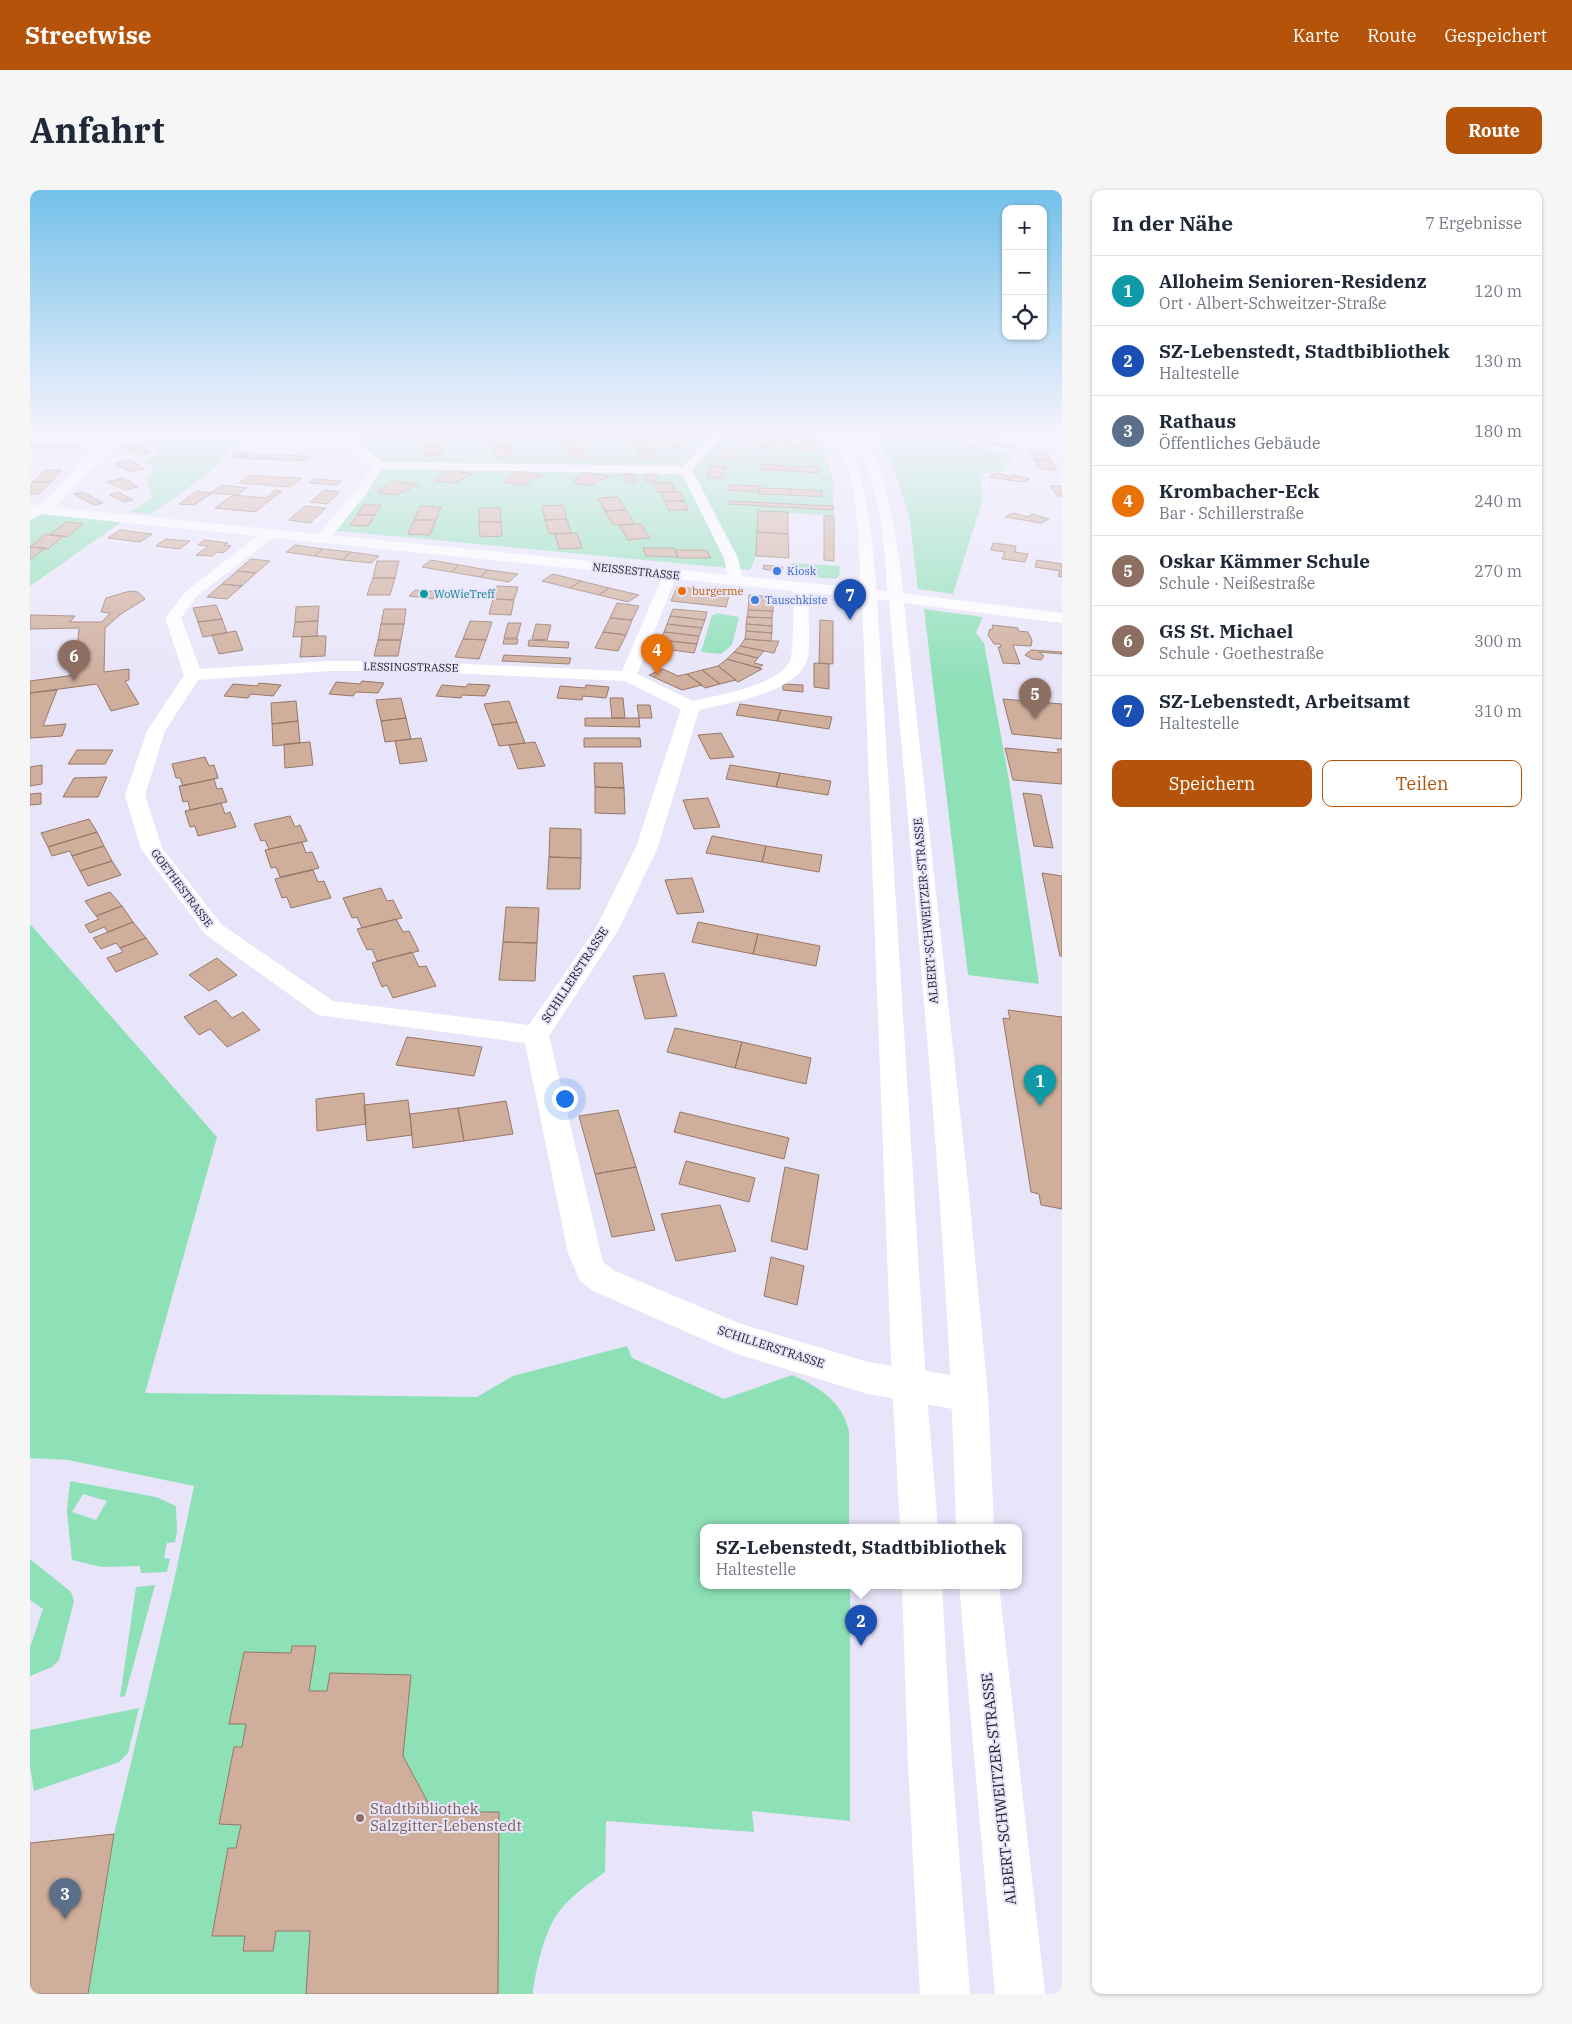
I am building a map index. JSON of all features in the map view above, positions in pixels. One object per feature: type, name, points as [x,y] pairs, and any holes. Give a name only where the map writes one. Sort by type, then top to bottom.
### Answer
[{"type":"street","name":"NEISSESTRASSE","points":[[83,516],[270,532],[736,582],[869,594],[1062,618]]},
{"type":"street","points":[[323,538],[341,516]]},
{"type":"street","points":[[710,516],[731,558],[736,582]]},
{"type":"street","points":[[863,516],[869,594],[918,1524]]},
{"type":"street","name":"ALBERT-SCHWEITZER-STRASSE","points":[[886,516],[896,597],[953,1184],[970,1395],[975,1524]]},
{"type":"street","points":[[193,675],[173,618],[191,594],[270,532]]},
{"type":"street","points":[[670,575],[660,604],[628,676],[691,707],[756,689],[782,679],[792,670],[799,660],[801,588]]},
{"type":"street","name":"LESSINGSTRASSE","points":[[193,675],[329,666],[403,666],[628,676]]},
{"type":"street","name":"GOETHESTRASSE","points":[[193,675],[156,732],[135,795],[152,849],[214,930],[328,1009],[536,1035]]},
{"type":"street","name":"SCHILLERSTRASSE","points":[[691,707],[647,847],[607,928],[536,1035],[584,1254],[591,1271],[604,1282],[737,1338],[868,1378],[909,1384]]},
{"type":"street","points":[[909,1384],[970,1395]]},
{"type":"street","points":[[922,1589],[930,1763],[945,1994]]},
{"type":"street","name":"ALBERT-SCHWEITZER-STRASSE","points":[[979,1589],[1020,1994]]},
{"type":"green space","points":[[30,516],[99,516],[126,519],[30,586]]},
{"type":"green space","points":[[340,516],[758,516],[756,556],[750,570],[330,530]]},
{"type":"green space","points":[[909,516],[977,516],[953,594],[918,589]]},
{"type":"green space","points":[[791,563],[840,566],[839,576],[836,579],[790,575]]},
{"type":"green space","points":[[924,609],[983,617],[976,633],[984,643],[1009,780],[1039,984],[968,975]]},
{"type":"green space","points":[[716,613],[739,617],[732,645],[721,654],[701,652],[712,615]]},
{"type":"green space","points":[[30,924],[217,1137],[145,1393],[477,1397],[513,1376],[627,1346],[632,1358],[724,1399],[792,1375],[811,1384],[836,1404],[842,1412],[849,1432],[849,1524],[700,1524],[700,1589],[850,1589],[850,1821],[752,1811],[754,1832],[606,1821],[605,1872],[584,1887],[554,1919],[540,1956],[533,1994],[88,1994],[114,1834],[174,1581],[194,1486],[68,1460],[30,1458]]},
{"type":"green space","points":[[70,1481],[156,1497],[176,1506],[177,1532],[175,1542],[167,1543],[164,1558],[170,1559],[167,1572],[141,1573],[140,1566],[102,1567],[72,1560],[67,1511]],"holes":[[[83,1494],[107,1501],[96,1520],[72,1512]]]},
{"type":"green space","points":[[30,1559],[71,1592],[74,1601],[59,1660],[52,1667],[30,1676],[30,1647],[43,1609],[30,1600]]},
{"type":"green space","points":[[155,1585],[125,1696],[120,1697],[136,1587]]},
{"type":"green space","points":[[139,1708],[128,1753],[119,1762],[34,1791],[30,1767],[30,1730]]},
{"type":"building","points":[[293,516],[317,516],[310,523],[289,520]]},
{"type":"building","points":[[356,516],[374,516],[368,526],[350,525]]},
{"type":"building","points":[[416,516],[437,516],[436,520],[414,520]]},
{"type":"building","points":[[479,516],[501,516],[501,522],[479,522]]},
{"type":"building","points":[[544,516],[566,516],[567,519],[545,520]]},
{"type":"building","points":[[608,516],[630,516],[635,524],[613,525]]},
{"type":"building","points":[[758,516],[788,516],[788,534],[757,532]]},
{"type":"building","points":[[824,516],[834,516],[834,561],[824,560]]},
{"type":"building","points":[[1039,516],[1049,519],[1041,523],[1005,517]]},
{"type":"building","points":[[567,519],[571,533],[549,534],[545,520]]},
{"type":"building","points":[[414,520],[436,520],[430,535],[408,534]]},
{"type":"building","points":[[67,522],[83,524],[67,537],[49,535]]},
{"type":"building","points":[[479,522],[501,522],[502,536],[480,537]]},
{"type":"building","points":[[641,524],[650,538],[628,540],[619,525]]},
{"type":"building","points":[[120,530],[152,534],[140,542],[108,538]]},
{"type":"building","points":[[757,532],[788,534],[789,558],[756,556]]},
{"type":"building","points":[[577,533],[582,548],[559,549],[555,534]]},
{"type":"building","points":[[46,534],[64,536],[48,549],[30,547]]},
{"type":"building","points":[[166,539],[190,541],[180,549],[156,546]]},
{"type":"building","points":[[204,540],[228,543],[224,545],[231,546],[223,553],[217,552],[212,556],[196,555],[208,546],[198,545]]},
{"type":"building","points":[[993,543],[1016,546],[1015,552],[1028,554],[1025,562],[1002,559],[1005,552],[991,550]]},
{"type":"building","points":[[295,545],[323,549],[314,556],[286,552]]},
{"type":"building","points":[[30,547],[45,548],[30,560]]},
{"type":"building","points":[[643,548],[674,548],[678,557],[646,556]]},
{"type":"building","points":[[323,549],[351,552],[342,560],[314,556]]},
{"type":"building","points":[[675,550],[706,550],[711,558],[678,558]]},
{"type":"building","points":[[351,552],[379,556],[371,563],[342,560]]},
{"type":"building","points":[[251,559],[270,561],[256,573],[237,571]]},
{"type":"building","points":[[431,560],[459,565],[451,572],[422,567]]},
{"type":"building","points":[[1037,560],[1062,564],[1062,577],[1058,576],[1060,571],[1035,567]]},
{"type":"building","points":[[377,561],[399,561],[395,578],[373,578]]},
{"type":"building","points":[[459,565],[488,570],[480,577],[451,572]]},
{"type":"building","points":[[764,565],[783,567],[782,572],[763,569]]},
{"type":"building","points":[[488,570],[518,574],[509,582],[480,577]]},
{"type":"building","points":[[237,571],[256,573],[242,586],[222,584]]},
{"type":"building","points":[[553,574],[581,581],[570,588],[542,581]]},
{"type":"building","points":[[373,578],[395,578],[390,595],[367,595]]},
{"type":"building","points":[[581,581],[609,588],[599,595],[570,588]]},
{"type":"building","points":[[222,584],[242,586],[227,599],[207,597]]},
{"type":"building","points":[[497,586],[518,587],[514,600],[493,599]]},
{"type":"building","points":[[677,587],[730,592],[726,607],[671,601]]},
{"type":"building","points":[[609,588],[639,595],[628,602],[599,595]]},
{"type":"building","name":"WoWieTreff","points":[[415,590],[439,592],[433,599],[409,596]]},
{"type":"building","points":[[130,591],[138,592],[145,599],[121,614],[105,628],[104,672],[129,669],[129,680],[125,681],[139,704],[111,711],[97,684],[30,693],[30,681],[75,675],[79,628],[30,629],[30,615],[75,616],[70,622],[102,622],[110,613],[101,612],[106,598]]},
{"type":"building","points":[[749,595],[773,597],[773,611],[748,610]]},
{"type":"building","points":[[493,599],[514,600],[511,615],[489,614]]},
{"type":"building","points":[[617,603],[639,606],[632,620],[610,618]]},
{"type":"building","points":[[216,605],[222,619],[198,622],[193,608]]},
{"type":"building","points":[[319,606],[318,621],[295,622],[296,607]]},
{"type":"building","points":[[384,609],[406,609],[404,624],[381,624]]},
{"type":"building","points":[[673,609],[707,612],[705,620],[670,616]]},
{"type":"building","points":[[748,610],[773,611],[772,618],[747,617]]},
{"type":"building","points":[[670,616],[705,620],[702,628],[667,624]]},
{"type":"building","points":[[747,617],[772,618],[772,626],[746,624]]},
{"type":"building","points":[[610,618],[632,620],[626,635],[603,632]]},
{"type":"building","points":[[222,619],[227,633],[203,637],[198,622]]},
{"type":"building","points":[[820,620],[833,621],[833,664],[819,663]]},
{"type":"building","points":[[318,621],[317,636],[293,637],[295,622]]},
{"type":"building","points":[[470,621],[492,622],[486,640],[463,639]]},
{"type":"building","points":[[508,623],[521,623],[517,638],[504,638]]},
{"type":"building","points":[[381,624],[404,624],[401,640],[378,640]]},
{"type":"building","points":[[536,624],[551,625],[547,640],[532,639]]},
{"type":"building","points":[[667,624],[702,628],[699,636],[664,632]]},
{"type":"building","points":[[746,624],[772,626],[772,633],[746,631]]},
{"type":"building","points":[[992,625],[1018,628],[1018,631],[1028,632],[1032,640],[1031,646],[1013,645],[1020,664],[1003,663],[998,647],[1001,647],[1000,644],[994,644],[988,635],[990,629],[993,629]]},
{"type":"building","points":[[236,631],[243,650],[219,654],[212,635]]},
{"type":"building","points":[[746,631],[772,633],[771,641],[745,639]]},
{"type":"building","points":[[603,632],[626,635],[618,651],[595,648]]},
{"type":"building","points":[[664,632],[699,636],[697,644],[660,640]]},
{"type":"building","points":[[326,636],[325,656],[300,657],[302,637]]},
{"type":"building","points":[[463,639],[486,640],[479,659],[455,657]]},
{"type":"building","points":[[504,639],[518,639],[517,644],[503,644]]},
{"type":"building","points":[[745,639],[779,641],[774,653],[740,646]]},
{"type":"building","points":[[378,640],[401,640],[398,656],[374,656]]},
{"type":"building","points":[[529,640],[569,642],[568,648],[528,646]]},
{"type":"building","points":[[660,640],[697,644],[694,653],[657,648]]},
{"type":"building","points":[[740,646],[764,651],[758,658],[734,652]]},
{"type":"building","points":[[1031,650],[1062,652],[1062,654],[1039,652],[1044,656],[1041,660],[1032,659],[1025,655]]},
{"type":"building","points":[[734,652],[758,658],[754,663],[763,665],[759,668],[727,659]]},
{"type":"building","points":[[662,653],[666,655],[666,660],[662,661],[651,657]]},
{"type":"building","points":[[504,655],[571,658],[569,664],[502,661]]},
{"type":"building","points":[[727,659],[762,669],[738,682],[718,666]]},
{"type":"building","points":[[814,663],[829,664],[829,689],[814,687]]},
{"type":"building","points":[[718,666],[736,680],[720,684],[702,670]]},
{"type":"building","points":[[663,669],[678,676],[687,674],[702,685],[682,690],[649,675]]},
{"type":"building","points":[[702,670],[720,684],[705,688],[687,674]]},
{"type":"building","points":[[362,681],[384,683],[378,693],[356,692],[353,696],[329,694],[336,682],[360,684]]},
{"type":"building","points":[[259,683],[281,685],[273,696],[251,694],[248,698],[224,696],[233,684],[257,686]]},
{"type":"building","points":[[468,684],[490,685],[485,696],[462,695],[461,698],[436,696],[442,685],[466,687]]},
{"type":"building","points":[[783,684],[803,685],[803,692],[783,690]]},
{"type":"building","points":[[586,685],[609,687],[606,698],[583,696],[582,700],[557,698],[560,686],[585,688]]},
{"type":"building","points":[[57,690],[43,726],[66,724],[62,736],[30,738],[30,693]]},
{"type":"building","points":[[401,698],[406,718],[381,721],[376,700]]},
{"type":"building","points":[[610,698],[623,698],[625,718],[612,718]]},
{"type":"building","points":[[1003,699],[1062,704],[1062,739],[1012,734]]},
{"type":"building","points":[[296,701],[298,721],[272,724],[271,703]]},
{"type":"building","points":[[509,701],[517,722],[492,725],[484,704]]},
{"type":"building","points":[[740,704],[781,710],[777,721],[736,715]]},
{"type":"building","points":[[637,705],[650,705],[652,718],[639,718]]},
{"type":"building","points":[[781,710],[832,717],[829,729],[777,721]]},
{"type":"building","points":[[406,718],[411,739],[385,742],[381,721]]},
{"type":"building","points":[[585,718],[639,718],[640,727],[585,726]]},
{"type":"building","points":[[298,721],[300,743],[273,746],[272,724]]},
{"type":"building","points":[[517,722],[525,743],[499,746],[492,725]]},
{"type":"building","points":[[721,733],[734,757],[710,759],[698,735]]},
{"type":"building","points":[[421,738],[427,761],[400,764],[395,741]]},
{"type":"building","points":[[584,738],[640,738],[641,747],[584,747]]},
{"type":"building","points":[[310,742],[313,765],[285,768],[284,744]]},
{"type":"building","points":[[535,742],[545,766],[518,769],[509,745]]},
{"type":"building","points":[[1005,748],[1059,753],[1057,749],[1062,749],[1062,784],[1013,780]]},
{"type":"building","points":[[77,750],[113,750],[105,764],[68,764]]},
{"type":"building","points":[[205,757],[209,766],[214,765],[218,778],[183,786],[180,778],[176,778],[172,764]]},
{"type":"building","points":[[594,763],[622,763],[624,788],[595,787]]},
{"type":"building","points":[[42,765],[42,784],[30,786],[30,767]]},
{"type":"building","points":[[730,765],[780,773],[776,787],[726,779]]},
{"type":"building","points":[[780,773],[831,781],[828,795],[776,787]]},
{"type":"building","points":[[107,777],[98,797],[63,797],[74,778]]},
{"type":"building","points":[[214,779],[217,789],[222,788],[227,802],[190,810],[188,801],[183,802],[179,786]]},
{"type":"building","points":[[595,787],[624,788],[625,814],[595,813]]},
{"type":"building","points":[[41,793],[41,804],[30,805],[30,794]]},
{"type":"building","points":[[1023,793],[1041,795],[1053,848],[1034,846]]},
{"type":"building","points":[[708,798],[720,827],[694,829],[683,800]]},
{"type":"building","points":[[221,803],[225,814],[230,812],[236,827],[198,836],[195,826],[190,827],[185,811]]},
{"type":"building","points":[[290,816],[295,827],[300,825],[307,841],[269,849],[265,840],[261,841],[254,824]]},
{"type":"building","points":[[89,819],[97,832],[48,847],[41,833]]},
{"type":"building","points":[[550,828],[581,829],[581,858],[549,857]]},
{"type":"building","points":[[97,832],[104,846],[72,856],[70,851],[52,856],[48,847]]},
{"type":"building","points":[[712,836],[766,846],[762,862],[706,853]]},
{"type":"building","points":[[302,842],[306,853],[312,852],[319,868],[280,877],[276,867],[271,868],[265,850]]},
{"type":"building","points":[[104,846],[112,861],[80,871],[72,856]]},
{"type":"building","points":[[766,846],[822,855],[819,872],[762,862]]},
{"type":"building","points":[[549,857],[581,858],[580,889],[547,889]]},
{"type":"building","points":[[112,861],[121,875],[88,886],[80,871]]},
{"type":"building","points":[[313,870],[318,882],[324,881],[331,898],[291,908],[287,897],[282,898],[275,879]]},
{"type":"building","points":[[1042,873],[1062,876],[1062,956],[1060,956]]},
{"type":"building","points":[[692,878],[704,912],[677,914],[665,880]]},
{"type":"building","points":[[381,888],[387,901],[393,900],[402,918],[362,928],[357,917],[352,918],[343,898]]},
{"type":"building","points":[[110,892],[122,906],[96,916],[85,901]]},
{"type":"building","points":[[122,906],[133,922],[108,932],[104,927],[90,933],[85,925],[99,919],[96,916]]},
{"type":"building","points":[[506,907],[539,908],[537,943],[503,942]]},
{"type":"building","points":[[396,919],[403,932],[409,931],[419,951],[377,961],[372,949],[367,950],[357,929]]},
{"type":"building","points":[[133,922],[146,938],[120,948],[116,943],[101,949],[93,938]]},
{"type":"building","points":[[698,922],[758,934],[753,954],[692,942]]},
{"type":"building","points":[[758,934],[820,946],[816,966],[753,954]]},
{"type":"building","points":[[146,938],[158,954],[116,972],[107,958],[123,952],[120,948]]},
{"type":"building","points":[[503,942],[537,943],[535,981],[499,980]]},
{"type":"building","points":[[412,952],[419,967],[426,966],[436,986],[393,998],[387,985],[382,987],[372,963]]},
{"type":"building","points":[[217,958],[237,975],[209,991],[189,975]]},
{"type":"building","points":[[664,973],[677,1016],[645,1019],[633,976]]},
{"type":"building","points":[[216,1000],[232,1018],[243,1012],[260,1030],[227,1047],[210,1029],[199,1035],[184,1017]]},
{"type":"building","points":[[1008,1010],[1062,1017],[1062,1209],[1041,1205],[1039,1194],[1031,1192],[1003,1018],[1010,1019]]},
{"type":"building","points":[[675,1028],[742,1042],[735,1068],[667,1052]]},
{"type":"building","points":[[407,1037],[482,1047],[474,1076],[396,1065]]},
{"type":"building","points":[[742,1042],[811,1058],[806,1084],[735,1068]]},
{"type":"building","points":[[364,1093],[366,1124],[317,1131],[316,1099]]},
{"type":"building","points":[[408,1100],[412,1135],[367,1141],[364,1105]]},
{"type":"building","points":[[506,1101],[513,1134],[464,1141],[458,1108]]},
{"type":"building","points":[[458,1108],[464,1141],[413,1148],[410,1114]]},
{"type":"building","points":[[618,1110],[636,1167],[595,1174],[579,1116]]},
{"type":"building","points":[[680,1112],[789,1138],[784,1159],[674,1132]]},
{"type":"building","points":[[686,1161],[755,1178],[749,1202],[679,1184]]},
{"type":"building","points":[[636,1167],[655,1230],[612,1237],[595,1174]]},
{"type":"building","points":[[785,1167],[819,1175],[807,1250],[771,1241]]},
{"type":"building","points":[[720,1205],[736,1251],[676,1261],[661,1214]]},
{"type":"building","points":[[771,1257],[804,1266],[797,1305],[764,1296]]},
{"type":"building","name":"Stadtbibliothek Salzgitter-Lebenstedt","points":[[292,1646],[316,1646],[309,1691],[327,1691],[330,1673],[411,1675],[403,1756],[433,1812],[499,1812],[498,1994],[306,1994],[310,1931],[276,1931],[273,1951],[243,1951],[245,1936],[212,1936],[228,1848],[236,1848],[241,1825],[219,1824],[234,1747],[242,1747],[246,1724],[229,1724],[244,1652],[291,1653]]},
{"type":"building","points":[[114,1834],[88,1994],[30,1994],[30,1843]]},
{"type":"place","name":"Kiosk","points":[[777,571]]},
{"type":"place","name":"burgerme","points":[[682,591]]},
{"type":"place","name":"WoWieTreff","points":[[424,594]]},
{"type":"place","name":"Tauschkiste","points":[[755,600]]},
{"type":"place","name":"SZ-Lebenstedt, Arbeitsamt","points":[[850,620]]},
{"type":"place","name":"Krombacher-Eck","points":[[657,675]]},
{"type":"place","name":"GS St. Michael","points":[[74,681]]},
{"type":"place","name":"Oskar Kämmer Schule","points":[[1035,719]]},
{"type":"place","name":"Alloheim Senioren-Residenz","points":[[1040,1106]]},
{"type":"place","name":"SZ-Lebenstedt, Stadtbibliothek","points":[[861,1646]]},
{"type":"place","name":"Stadtbibliothek Salzgitter-Lebenstedt","points":[[360,1818]]},
{"type":"place","name":"Rathaus","points":[[65,1919]]}]
